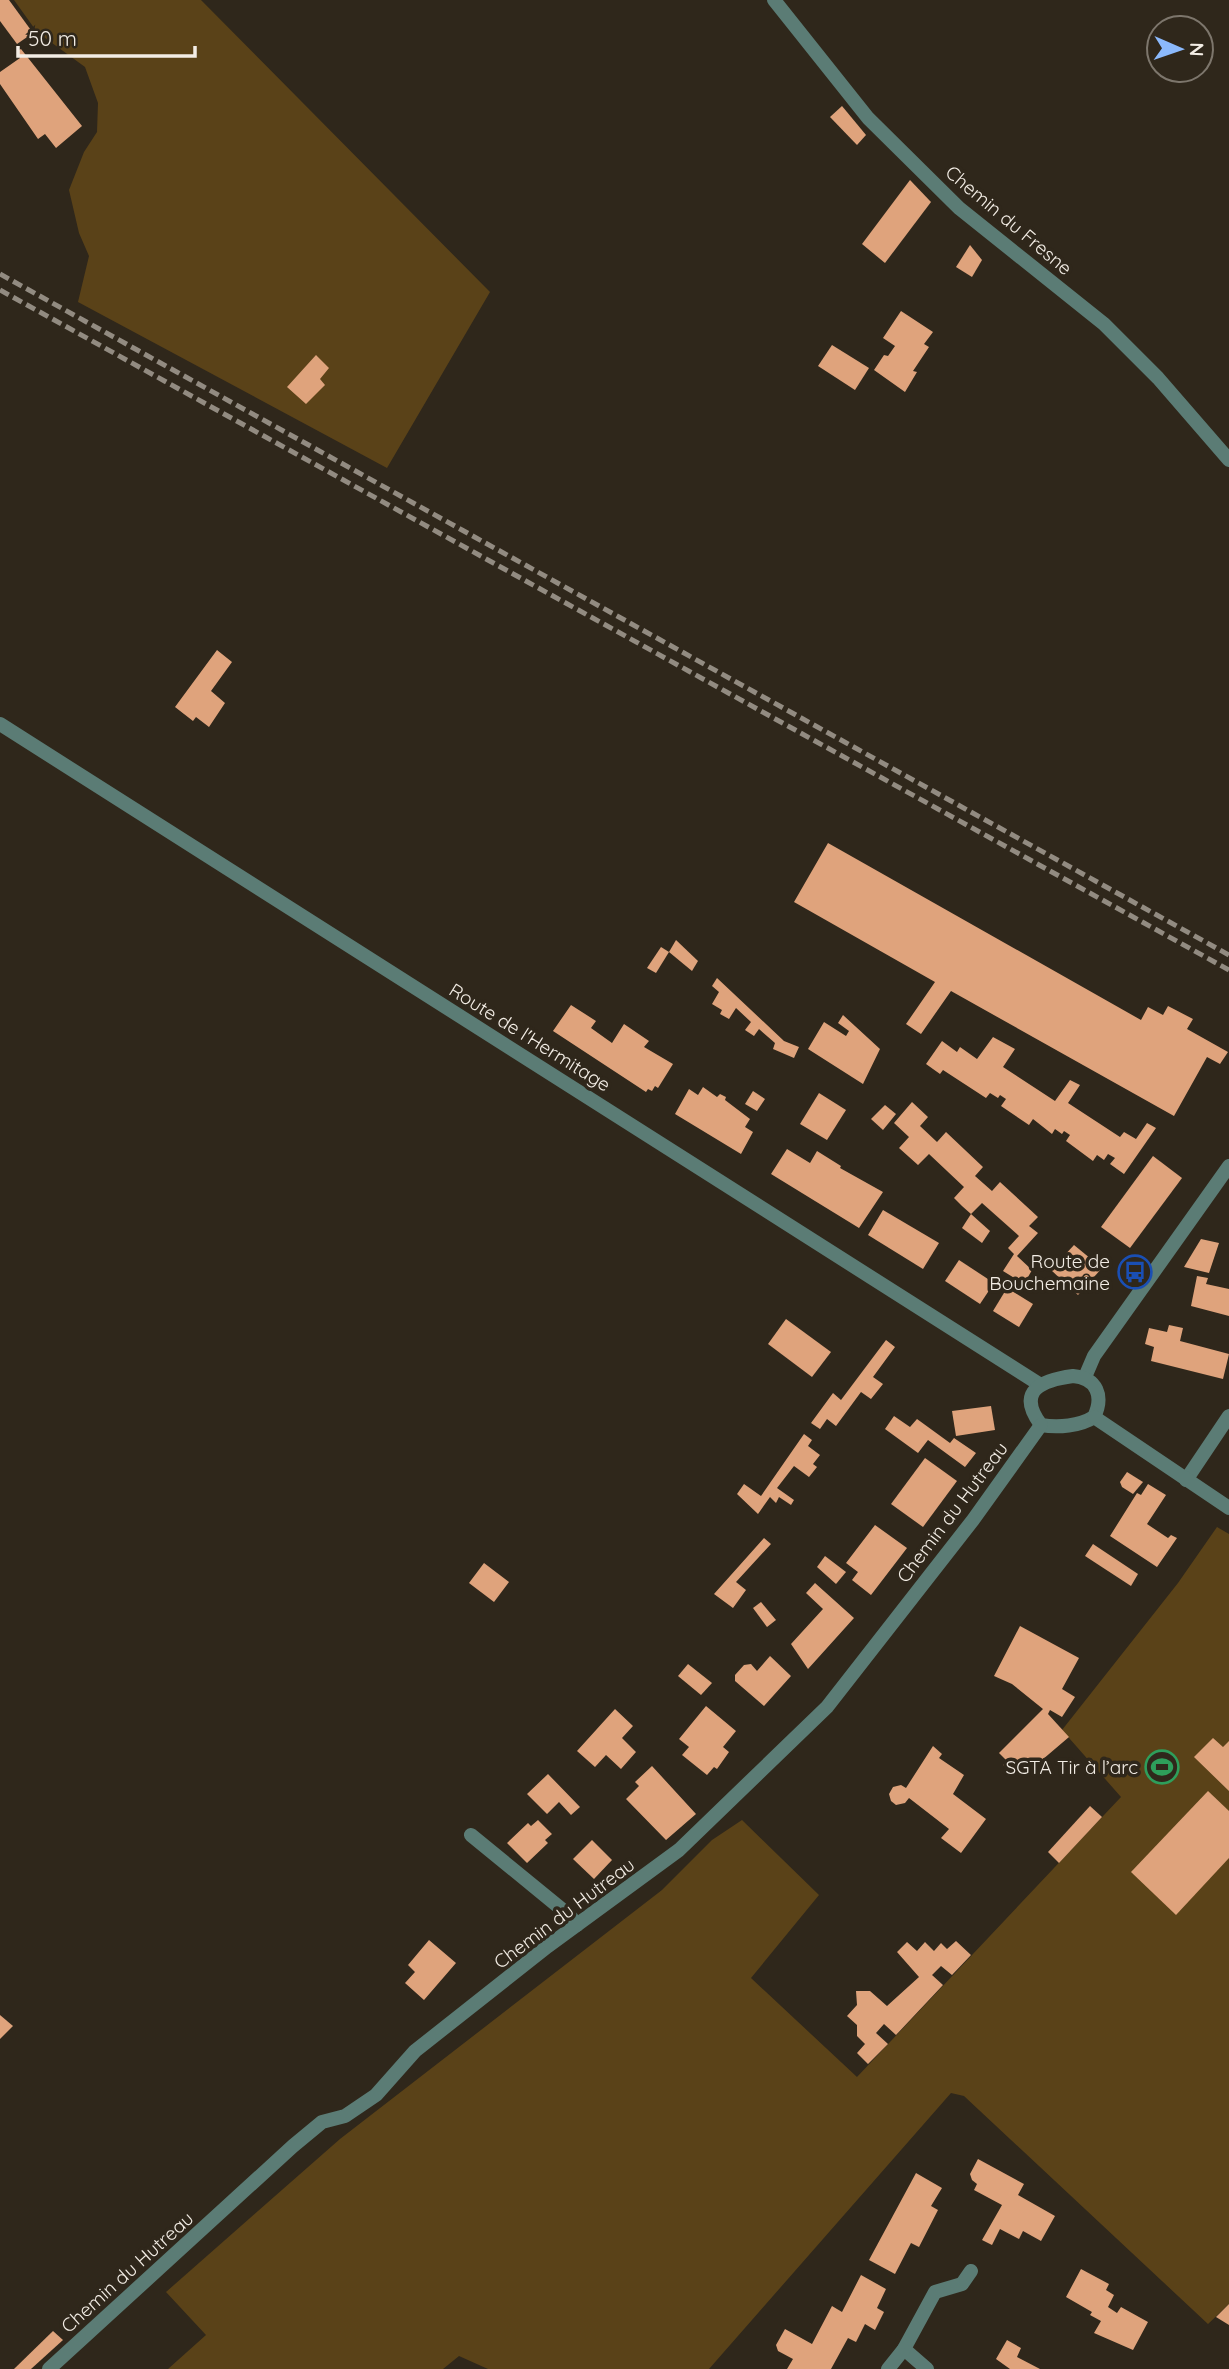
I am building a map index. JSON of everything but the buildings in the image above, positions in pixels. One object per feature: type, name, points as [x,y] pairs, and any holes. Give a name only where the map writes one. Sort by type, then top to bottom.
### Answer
[{"type":"street","name":"Chemin du Fresne","points":[[774,0],[868,118],[958,208],[1104,324],[1158,378],[1229,460]]},
{"type":"street","name":"Route de l'Hermitage","points":[[0,724],[1038,1384]]},
{"type":"street","points":[[1085,1377],[1094,1356],[1229,1166]]},
{"type":"street","points":[[1085,1377],[1094,1384],[1099,1397],[1094,1417],[1087,1422],[1054,1427],[1041,1425],[1032,1407],[1033,1394],[1038,1384],[1047,1380],[1085,1377]]},
{"type":"street","points":[[1186,1480],[1229,1416]]},
{"type":"street","points":[[1094,1417],[1229,1508]]},
{"type":"street","name":"Chemin du Hutreau","points":[[49,2369],[293,2146],[323,2122],[345,2116],[376,2095],[415,2052],[577,1925],[679,1850],[827,1707],[973,1520],[1041,1425]]},
{"type":"street","points":[[471,1835],[577,1925]]},
{"type":"street","points":[[888,2369],[904,2349],[935,2292],[962,2284],[971,2271]]},
{"type":"street","points":[[904,2349],[927,2369]]},
{"type":"shaded area","points":[[14,0],[201,0],[490,292],[387,468],[78,302],[89,256],[79,233],[69,190],[84,152],[97,132],[98,103],[85,67],[37,32]]},
{"type":"shaded area","points":[[1217,1527],[1229,1534],[1229,2304],[1208,2324],[964,2096],[951,2093],[709,2369],[488,2369],[459,2356],[443,2369],[168,2369],[206,2335],[166,2292],[340,2139],[662,1890],[712,1840],[742,1820],[819,1895],[751,1978],[857,2077],[1121,1797],[1062,1730],[1178,1583]]},
{"type":"railway","points":[[0,274],[1229,955]]},
{"type":"railway","points":[[0,290],[1229,970]]},
{"type":"place","name":"Route de Bouchemaine","points":[[1135,1272]]},
{"type":"place","name":"SGTA Tir à l’arc","points":[[1162,1767]]}]
